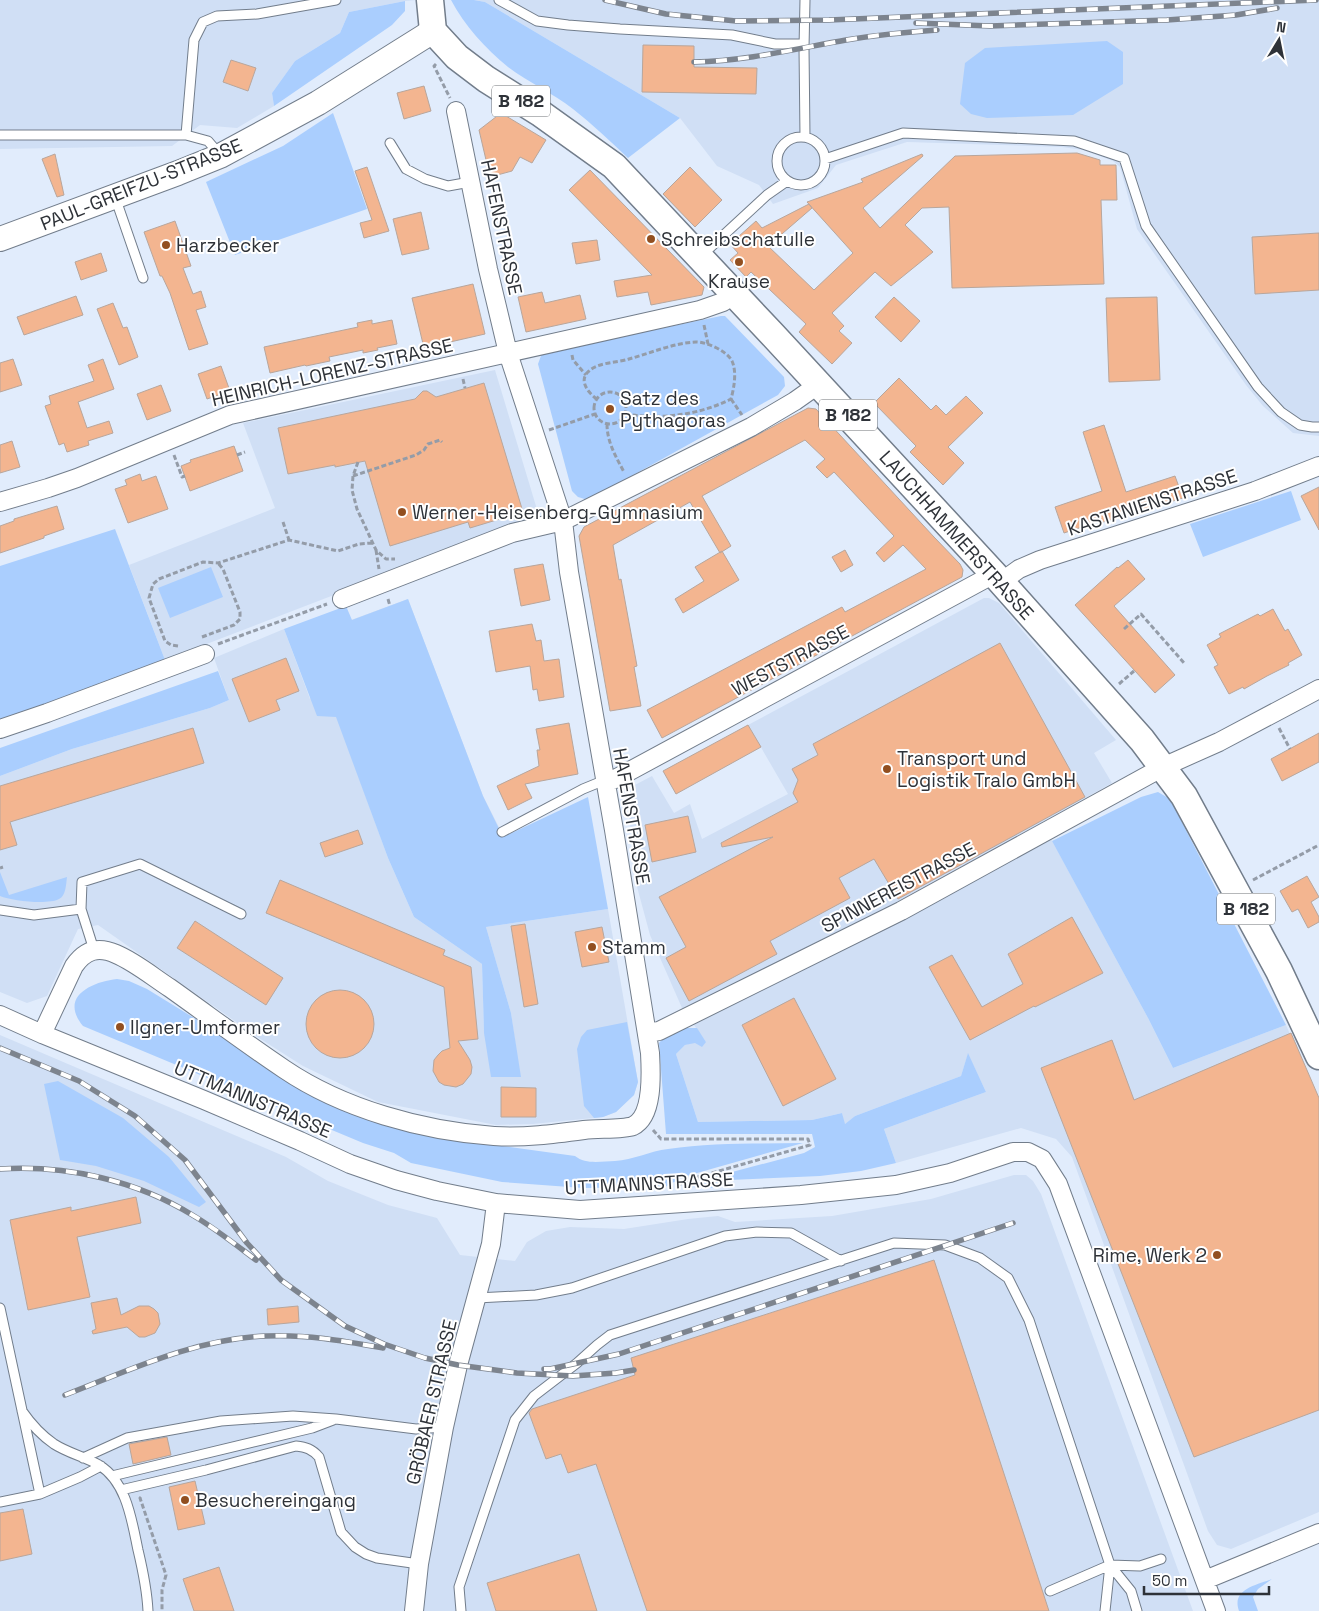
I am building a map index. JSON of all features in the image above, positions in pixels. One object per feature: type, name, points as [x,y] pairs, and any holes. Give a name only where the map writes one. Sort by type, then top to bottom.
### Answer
[{"type":"main road","points":[[430,0],[442,40]]},
{"type":"main road","name":"PAUL-GREIFZU-STRASSE","points":[[0,239],[220,156],[318,103],[442,40]]},
{"type":"main road","name":"LAUCHHAMMERSTRASSE","points":[[442,40],[457,57],[486,79],[540,113],[614,166],[819,384],[997,578],[1136,734],[1182,792],[1279,971],[1311,1019],[1319,1056]]},
{"type":"street","name":"HAFENSTRASSE","points":[[456,110],[488,269],[508,353],[562,521],[647,1033],[652,1084],[643,1118]]},
{"type":"street","name":"HEINRICH-LORENZ-STRASSE","points":[[0,502],[55,486],[230,415],[700,310],[723,302],[735,294]]},
{"type":"street","points":[[342,599],[512,533],[562,521],[750,427],[795,401],[819,384]]},
{"type":"street","name":"KASTANIENSTRASSE","points":[[997,578],[1040,560],[1255,491],[1319,466]]},
{"type":"street","name":"WESTSTRASSE","points":[[605,780],[615,778],[997,578]]},
{"type":"street","points":[[0,729],[47,713],[201,647]]},
{"type":"street","name":"SPINNEREISTRASSE","points":[[647,1033],[659,1030],[901,911],[1164,767],[1219,742],[1319,689]]},
{"type":"street","points":[[42,1034],[74,966],[80,958],[94,950]]},
{"type":"street","name":"UTTMANNSTRASSE","points":[[94,950],[118,954],[213,1018],[285,1070],[335,1097],[382,1115],[415,1124],[495,1136],[549,1135],[591,1129],[624,1127],[632,1126],[643,1118]]},
{"type":"street","name":"UTTMANNSTRASSE","points":[[0,1015],[300,1141],[350,1164],[396,1180],[437,1191],[496,1203],[580,1210],[801,1195],[896,1185],[950,1173],[1012,1152],[1028,1152],[1042,1159],[1058,1184],[1205,1580]]},
{"type":"street","name":"GRÖBAER STRASSE","points":[[414,1611],[419,1564],[444,1426],[458,1365],[491,1244],[496,1203]]},
{"type":"street","points":[[1216,1611],[1205,1580],[1319,1533]]},
{"type":"lane","points":[[186,135],[194,40],[203,22],[217,16],[257,14],[336,0]]},
{"type":"lane","points":[[499,0],[537,21],[620,29],[732,35],[787,45],[804,44]]},
{"type":"lane","points":[[805,0],[805,137]]},
{"type":"lane","points":[[826,159],[903,133],[1074,142],[1124,158],[1146,226],[1258,387],[1281,412],[1300,425],[1319,426]]},
{"type":"lane","points":[[0,135],[186,135],[208,141],[220,156]]},
{"type":"lane","points":[[797,137],[813,139],[819,144],[826,159],[822,174],[817,180],[810,184],[802,185],[787,181],[781,175],[777,160],[778,152],[783,145],[797,137]]},
{"type":"lane","points":[[390,144],[406,169],[425,179],[448,186],[470,182]]},
{"type":"lane","points":[[700,257],[767,195],[787,181]]},
{"type":"lane","points":[[115,197],[143,278]]},
{"type":"lane","points":[[502,832],[583,789],[605,780]]},
{"type":"lane","points":[[94,950],[81,909],[82,882],[140,864],[241,914]]},
{"type":"lane","points":[[0,910],[34,915],[81,909]]},
{"type":"lane","points":[[477,1298],[536,1295],[572,1288],[725,1236],[757,1232],[790,1233],[841,1261]]},
{"type":"lane","points":[[461,1611],[459,1587],[515,1420],[534,1396],[610,1335],[894,1244],[945,1245],[980,1258],[1008,1278],[1029,1320],[1110,1565],[1131,1591],[1137,1611]]},
{"type":"lane","points":[[0,1308],[40,1494]]},
{"type":"lane","points":[[22,1411],[32,1425],[54,1444],[101,1466],[112,1476],[121,1490],[132,1520],[147,1592],[148,1611]]},
{"type":"lane","points":[[83,1458],[127,1438],[221,1421],[293,1416],[336,1419],[416,1430],[444,1426]]},
{"type":"lane","points":[[112,1476],[312,1428],[336,1419]]},
{"type":"lane","points":[[121,1490],[296,1446],[306,1447],[314,1451],[319,1457],[341,1532],[355,1547],[377,1558],[419,1564]]},
{"type":"lane","points":[[0,1502],[40,1494],[101,1466]]},
{"type":"lane","points":[[1050,1591],[1110,1565],[1140,1566],[1161,1559]]},
{"type":"lane","points":[[1105,1611],[1110,1565]]},
{"type":"path","points":[[442,40],[434,66],[456,110]]},
{"type":"path","points":[[568,340],[573,360],[586,375]]},
{"type":"path","points":[[596,399],[585,387],[586,375],[589,370],[603,365],[697,342],[712,345],[723,351],[732,361],[734,387],[731,399],[703,410],[684,414],[661,417],[625,414]]},
{"type":"path","points":[[610,392],[620,395],[625,402],[625,414],[614,424],[607,424],[599,420],[595,414],[594,404],[596,399],[610,392]]},
{"type":"path","points":[[534,435],[595,414]]},
{"type":"path","points":[[607,424],[611,448],[632,486]]},
{"type":"path","points":[[168,440],[182,477],[185,476]]},
{"type":"path","points":[[353,476],[416,455],[424,450],[428,444],[440,440],[442,442]]},
{"type":"path","points":[[237,455],[245,452]]},
{"type":"path","points":[[358,462],[353,476],[352,490],[357,509],[376,550],[386,559],[400,559]]},
{"type":"path","points":[[283,522],[288,540]]},
{"type":"path","points":[[178,646],[165,641],[149,598],[153,584],[159,579],[203,562],[218,563],[288,540],[338,551],[372,542]]},
{"type":"path","points":[[201,647],[240,619],[240,612],[223,568],[218,563]]},
{"type":"path","points":[[201,647],[209,647],[342,599]]},
{"type":"path","points":[[1124,629],[1141,614],[1185,664]]},
{"type":"path","points":[[1271,714],[1290,749]]},
{"type":"path","points":[[1235,889],[1319,845]]},
{"type":"path","points":[[643,1118],[661,1139],[808,1139],[810,1145],[684,1181],[678,1186],[678,1204]]},
{"type":"path","points":[[140,1498],[166,1576],[162,1590],[162,1611]]},
{"type":"shaded area","points":[[0,0],[418,0],[349,12],[340,33],[295,61],[272,93],[274,106],[237,128],[200,125],[172,146],[0,149]]},
{"type":"shaded area","points":[[451,0],[485,2],[680,118],[628,158],[573,109],[516,73],[500,60],[469,27]]},
{"type":"shaded area","points":[[474,0],[1319,0],[1319,436],[1293,433],[1263,406],[1246,385],[1137,229],[1120,167],[1113,161],[1083,150],[1062,147],[907,142],[836,165],[818,188],[773,204],[759,185],[717,166],[680,118],[485,2]]},
{"type":"shaded area","points":[[405,1],[405,11],[392,25],[274,106],[272,93],[295,61],[340,33],[349,12]]},
{"type":"shaded area","points":[[1107,41],[1123,52],[1123,84],[1073,115],[987,118],[971,114],[960,104],[965,63],[985,48]]},
{"type":"shaded area","points":[[333,113],[367,209],[235,255],[206,182],[283,146]]},
{"type":"shaded area","points":[[725,316],[784,377],[785,386],[778,395],[588,500],[578,497],[572,491],[538,364],[542,353]]},
{"type":"shaded area","name":"Werner-Heisenberg-Gymnasium","points":[[495,370],[539,516],[165,660],[129,565],[275,508],[243,423]]},
{"type":"shaded area","points":[[1291,491],[1301,520],[1203,557],[1190,524]]},
{"type":"shaded area","points":[[115,529],[165,660],[0,721],[0,566]]},
{"type":"shaded area","points":[[211,567],[223,597],[170,618],[158,588]]},
{"type":"shaded area","points":[[984,598],[989,598],[999,603],[1116,740],[1094,753],[1112,783],[1042,822],[1173,1068],[1286,1025],[1319,1100],[1319,1512],[1231,1549],[1217,1545],[1208,1531],[1072,1157],[1056,1139],[1021,1128],[896,1163],[884,1129],[986,1092],[968,1054],[961,1076],[855,1116],[844,1125],[842,1113],[812,1120],[698,1122],[676,1054],[685,1045],[695,1042],[706,1042],[682,1008],[650,935],[636,883],[636,868],[626,795],[633,786],[652,776],[674,813],[690,804],[702,839],[788,794],[748,725]]},
{"type":"shaded area","points":[[408,599],[483,796],[504,837],[337,717],[388,858],[414,917],[482,964],[484,1033],[520,1077],[511,1013],[486,927],[608,909],[638,1082],[634,1095],[616,1112],[603,1117],[533,1124],[496,1125],[378,1102],[303,1066],[259,1038],[98,925],[78,929],[47,996],[27,1003],[0,992],[0,776],[72,749],[210,708],[229,700],[214,658],[284,629],[310,699],[351,620]]},
{"type":"shaded area","points":[[408,599],[483,796],[503,837],[588,797],[608,909],[486,927],[511,1013],[521,1077],[491,1077],[484,1033],[482,964],[414,917],[388,858],[336,717],[317,716],[284,629],[346,606],[352,620]]},
{"type":"shaded area","points":[[218,671],[229,700],[210,708],[72,749],[0,776],[0,748]]},
{"type":"shaded area","points":[[1158,792],[1170,799],[1286,1025],[1173,1068],[1052,841],[1141,797]]},
{"type":"shaded area","points":[[0,872],[9,895],[67,877],[65,890],[59,899],[47,902],[30,902],[6,898],[0,896]]},
{"type":"shaded area","points":[[117,979],[129,981],[147,989],[225,1037],[376,1121],[409,1132],[575,1156],[584,1161],[594,1162],[622,1160],[661,1150],[701,1145],[803,1143],[683,1177],[665,1187],[583,1188],[502,1182],[411,1163],[394,1153],[363,1143],[83,1026],[77,1016],[76,999],[88,988]]},
{"type":"shaded area","points":[[627,1022],[638,1082],[634,1095],[616,1112],[594,1118],[584,1106],[577,1049],[581,1037],[587,1030]]},
{"type":"shaded area","points":[[684,1028],[697,1028],[706,1042],[702,1047],[695,1043],[685,1045],[676,1054],[698,1122],[812,1120],[842,1113],[845,1124],[855,1116],[961,1076],[968,1053],[986,1092],[884,1129],[896,1163],[861,1171],[820,1176],[730,1180],[717,1188],[688,1187],[687,1184],[804,1153],[815,1147],[812,1134],[666,1134],[659,1043],[667,1034]]},
{"type":"shaded area","points":[[0,1035],[286,1157],[328,1181],[388,1205],[437,1218],[460,1255],[515,1261],[527,1242],[546,1231],[570,1227],[624,1229],[718,1216],[735,1222],[832,1216],[931,1199],[1014,1175],[1026,1175],[1033,1181],[1041,1194],[1193,1611],[0,1611]]},
{"type":"shaded area","points":[[58,1081],[123,1118],[169,1157],[206,1202],[199,1207],[144,1181],[96,1166],[60,1160],[44,1084]]},
{"type":"shaded area","points":[[1272,1579],[1258,1589],[1253,1597],[1258,1611],[1239,1611],[1239,1598],[1242,1593],[1253,1586]]},
{"type":"building","points":[[643,45],[694,46],[694,67],[757,68],[756,94],[642,92]]},
{"type":"building","points":[[231,60],[256,68],[248,91],[223,82]]},
{"type":"building","points":[[424,86],[431,111],[404,119],[397,93]]},
{"type":"building","points":[[501,113],[546,140],[532,163],[520,157],[512,171],[490,177],[479,130]]},
{"type":"building","points":[[1077,153],[1100,160],[1100,165],[1116,165],[1117,200],[1101,200],[1104,284],[952,288],[949,207],[922,208],[905,225],[933,252],[891,286],[875,272],[832,313],[844,326],[839,331],[852,343],[832,364],[799,332],[806,324],[751,272],[746,277],[730,260],[738,253],[730,244],[756,221],[762,228],[809,204],[807,202],[863,182],[861,179],[922,154],[923,156],[863,208],[880,228],[955,156]],"holes":[[[810,205],[853,253],[814,290],[768,246],[812,208]]]},
{"type":"building","points":[[55,154],[64,195],[57,197],[42,159]]},
{"type":"building","points":[[367,167],[389,231],[364,238],[360,223],[372,220],[355,171]]},
{"type":"building","points":[[690,167],[722,200],[695,227],[663,194]]},
{"type":"building","points":[[590,170],[704,287],[702,295],[651,305],[648,292],[617,297],[614,281],[652,275],[569,190]]},
{"type":"building","points":[[421,212],[429,249],[402,255],[393,219]]},
{"type":"building","points":[[175,221],[191,266],[183,268],[193,294],[201,291],[206,307],[196,310],[208,344],[189,350],[170,293],[162,276],[160,276],[144,232]]},
{"type":"building","points":[[1319,233],[1319,290],[1255,294],[1252,237]]},
{"type":"building","points":[[597,240],[600,260],[576,264],[572,243]]},
{"type":"building","points":[[101,253],[107,271],[81,280],[75,262]]},
{"type":"building","points":[[473,284],[485,334],[424,348],[412,298]]},
{"type":"building","points":[[542,292],[545,303],[580,295],[586,319],[526,332],[518,297]]},
{"type":"building","points":[[76,296],[83,315],[24,335],[17,317]]},
{"type":"building","points":[[894,297],[920,321],[901,342],[875,317]]},
{"type":"building","points":[[1157,297],[1160,380],[1109,382],[1106,298]]},
{"type":"building","points":[[113,303],[123,328],[127,327],[138,357],[119,365],[97,309]]},
{"type":"building","points":[[372,320],[372,324],[392,320],[397,344],[363,353],[363,350],[329,357],[330,361],[270,373],[264,347],[358,327],[357,323]]},
{"type":"building","points":[[13,359],[22,385],[0,392],[0,363]]},
{"type":"building","points":[[103,359],[114,389],[78,402],[87,428],[109,421],[113,433],[88,441],[89,445],[67,452],[64,443],[59,445],[45,406],[51,404],[49,396],[94,381],[88,365]]},
{"type":"building","points":[[221,366],[230,391],[207,399],[198,374]]},
{"type":"building","points":[[899,378],[931,410],[936,405],[946,415],[966,396],[983,413],[948,447],[964,463],[943,485],[910,452],[916,446],[874,403]]},
{"type":"building","points":[[484,383],[523,512],[470,528],[468,522],[390,546],[365,461],[288,474],[278,428],[415,399],[423,391],[427,391],[436,397]]},
{"type":"building","points":[[161,385],[171,411],[147,420],[137,394]]},
{"type":"building","points":[[808,408],[816,409],[960,564],[963,570],[962,577],[662,738],[647,710],[842,607],[845,612],[926,569],[903,545],[884,562],[876,553],[894,536],[834,472],[827,478],[816,467],[825,459],[805,440],[702,496],[731,546],[720,553],[690,502],[613,545],[637,666],[634,667],[641,706],[610,711],[579,536],[584,527]]},
{"type":"building","points":[[1104,425],[1126,492],[1175,476],[1183,498],[1064,533],[1055,507],[1102,491],[1083,432]]},
{"type":"building","points":[[12,441],[20,467],[0,473],[0,445]]},
{"type":"building","points":[[234,446],[243,471],[190,491],[181,466],[191,462],[190,460]]},
{"type":"building","points":[[140,474],[142,481],[156,476],[168,509],[128,523],[115,489],[127,485],[125,480]]},
{"type":"building","points":[[1319,487],[1319,530],[1301,496]]},
{"type":"building","points":[[57,506],[64,529],[0,553],[0,526],[14,521],[14,519]]},
{"type":"building","points":[[845,550],[853,565],[841,572],[832,557]]},
{"type":"building","points":[[722,551],[739,580],[683,613],[675,599],[704,581],[695,567]]},
{"type":"building","points":[[1128,560],[1145,579],[1114,606],[1175,675],[1155,693],[1075,605],[1117,567]]},
{"type":"building","points":[[543,564],[550,600],[521,606],[514,569]]},
{"type":"building","points":[[1273,609],[1285,631],[1288,629],[1302,655],[1288,663],[1289,665],[1244,689],[1243,687],[1229,694],[1214,667],[1218,665],[1207,645],[1221,637],[1219,634],[1258,614],[1260,616]]},
{"type":"building","points":[[532,624],[536,641],[541,640],[544,661],[559,659],[564,697],[539,701],[537,689],[533,690],[530,666],[496,672],[489,631]]},
{"type":"building","points":[[1000,643],[1085,797],[898,899],[874,859],[839,878],[850,898],[770,941],[777,954],[689,1001],[666,958],[686,947],[659,897],[773,837],[722,847],[721,843],[798,802],[793,793],[798,780],[792,769],[818,755],[813,744]]},
{"type":"building","points":[[286,658],[299,691],[276,700],[280,710],[249,722],[232,679]]},
{"type":"building","points":[[569,723],[578,774],[525,784],[532,798],[508,810],[497,786],[539,766],[537,750],[540,750],[536,729]]},
{"type":"building","points":[[748,725],[761,747],[676,794],[663,771]]},
{"type":"building","points":[[193,728],[204,763],[10,822],[17,845],[0,850],[0,786]]},
{"type":"building","points":[[1319,733],[1319,762],[1282,781],[1271,759]]},
{"type":"building","points":[[688,816],[696,852],[652,862],[645,825]]},
{"type":"building","points":[[358,830],[363,844],[325,857],[320,843]]},
{"type":"building","points":[[1307,876],[1319,897],[1311,902],[1319,917],[1319,922],[1308,928],[1298,909],[1292,912],[1280,891]]},
{"type":"building","points":[[280,880],[445,950],[443,955],[471,967],[478,1039],[458,1041],[470,1060],[472,1067],[471,1074],[463,1084],[456,1087],[444,1085],[439,1082],[433,1071],[434,1060],[442,1051],[450,1048],[444,987],[266,913]]},
{"type":"building","points":[[1072,917],[1103,973],[1034,1006],[970,1040],[929,967],[952,955],[982,1007],[1023,984],[1008,954]]},
{"type":"building","points":[[195,921],[283,978],[266,1005],[177,948]]},
{"type":"building","points":[[525,924],[538,1004],[524,1007],[511,926]]},
{"type":"building","name":"Stamm","points":[[602,927],[609,962],[582,967],[575,932]]},
{"type":"building","points":[[340,990],[353,993],[364,1000],[371,1011],[374,1024],[371,1037],[364,1048],[353,1055],[340,1058],[327,1055],[316,1048],[309,1037],[306,1024],[309,1011],[316,1000],[327,993]]},
{"type":"building","points":[[794,998],[836,1079],[783,1106],[742,1025]]},
{"type":"building","name":"Rime, Werk 2","points":[[1291,1033],[1319,1098],[1319,1410],[1194,1457],[1041,1068],[1112,1040],[1134,1100]]},
{"type":"building","points":[[501,1087],[536,1088],[536,1117],[501,1117]]},
{"type":"building","points":[[136,1197],[141,1223],[77,1237],[90,1297],[28,1310],[10,1220],[71,1207],[71,1211]]},
{"type":"building","points":[[934,1260],[1049,1611],[647,1611],[596,1464],[568,1473],[561,1454],[546,1459],[529,1413],[532,1409],[635,1375],[631,1358]]},
{"type":"building","points":[[117,1298],[121,1315],[139,1306],[149,1306],[154,1309],[158,1313],[160,1324],[155,1333],[139,1337],[127,1327],[93,1334],[92,1331],[96,1329],[91,1303]]},
{"type":"building","points":[[298,1306],[299,1322],[268,1325],[267,1309]]},
{"type":"building","points":[[167,1437],[171,1455],[133,1464],[129,1444]]},
{"type":"building","name":"Besuchereingang","points":[[195,1481],[205,1524],[178,1530],[169,1487]]},
{"type":"building","points":[[23,1509],[32,1554],[0,1561],[0,1513]]},
{"type":"building","points":[[579,1554],[597,1611],[496,1611],[487,1583]]},
{"type":"building","points":[[219,1567],[234,1611],[194,1611],[183,1579]]},
{"type":"railway","points":[[605,0],[666,14],[736,21],[829,20],[1316,0]]},
{"type":"railway","points":[[916,23],[990,26],[1167,20],[1236,15],[1277,8]]},
{"type":"railway","points":[[694,62],[751,57],[857,38],[937,30]]},
{"type":"railway","points":[[0,1048],[79,1081],[135,1116],[185,1160],[247,1243],[281,1280],[345,1326],[384,1344],[425,1358],[458,1365],[517,1373],[573,1376],[634,1370]]},
{"type":"railway","points":[[0,1169],[25,1168],[76,1173],[125,1184],[172,1203],[218,1232],[256,1260]]},
{"type":"railway","points":[[544,1369],[619,1354],[1013,1223]]},
{"type":"railway","points":[[65,1395],[163,1357],[188,1349],[240,1338],[296,1336],[383,1348]]},
{"type":"place","name":"Schreibschatulle","points":[[651,239]]},
{"type":"place","name":"Harzbecker","points":[[166,245]]},
{"type":"place","name":"Krause","points":[[739,262]]},
{"type":"place","name":"Satz des Pythagoras","points":[[610,409]]},
{"type":"place","name":"Werner-Heisenberg-Gymnasium","points":[[402,512]]},
{"type":"place","name":"Transport und Logistik Tralo GmbH","points":[[887,769]]},
{"type":"place","name":"Stamm","points":[[592,947]]},
{"type":"place","name":"Ilgner-Umformer","points":[[120,1027]]},
{"type":"place","name":"Rime, Werk 2","points":[[1217,1255]]},
{"type":"place","name":"Besuchereingang","points":[[185,1500]]}]
